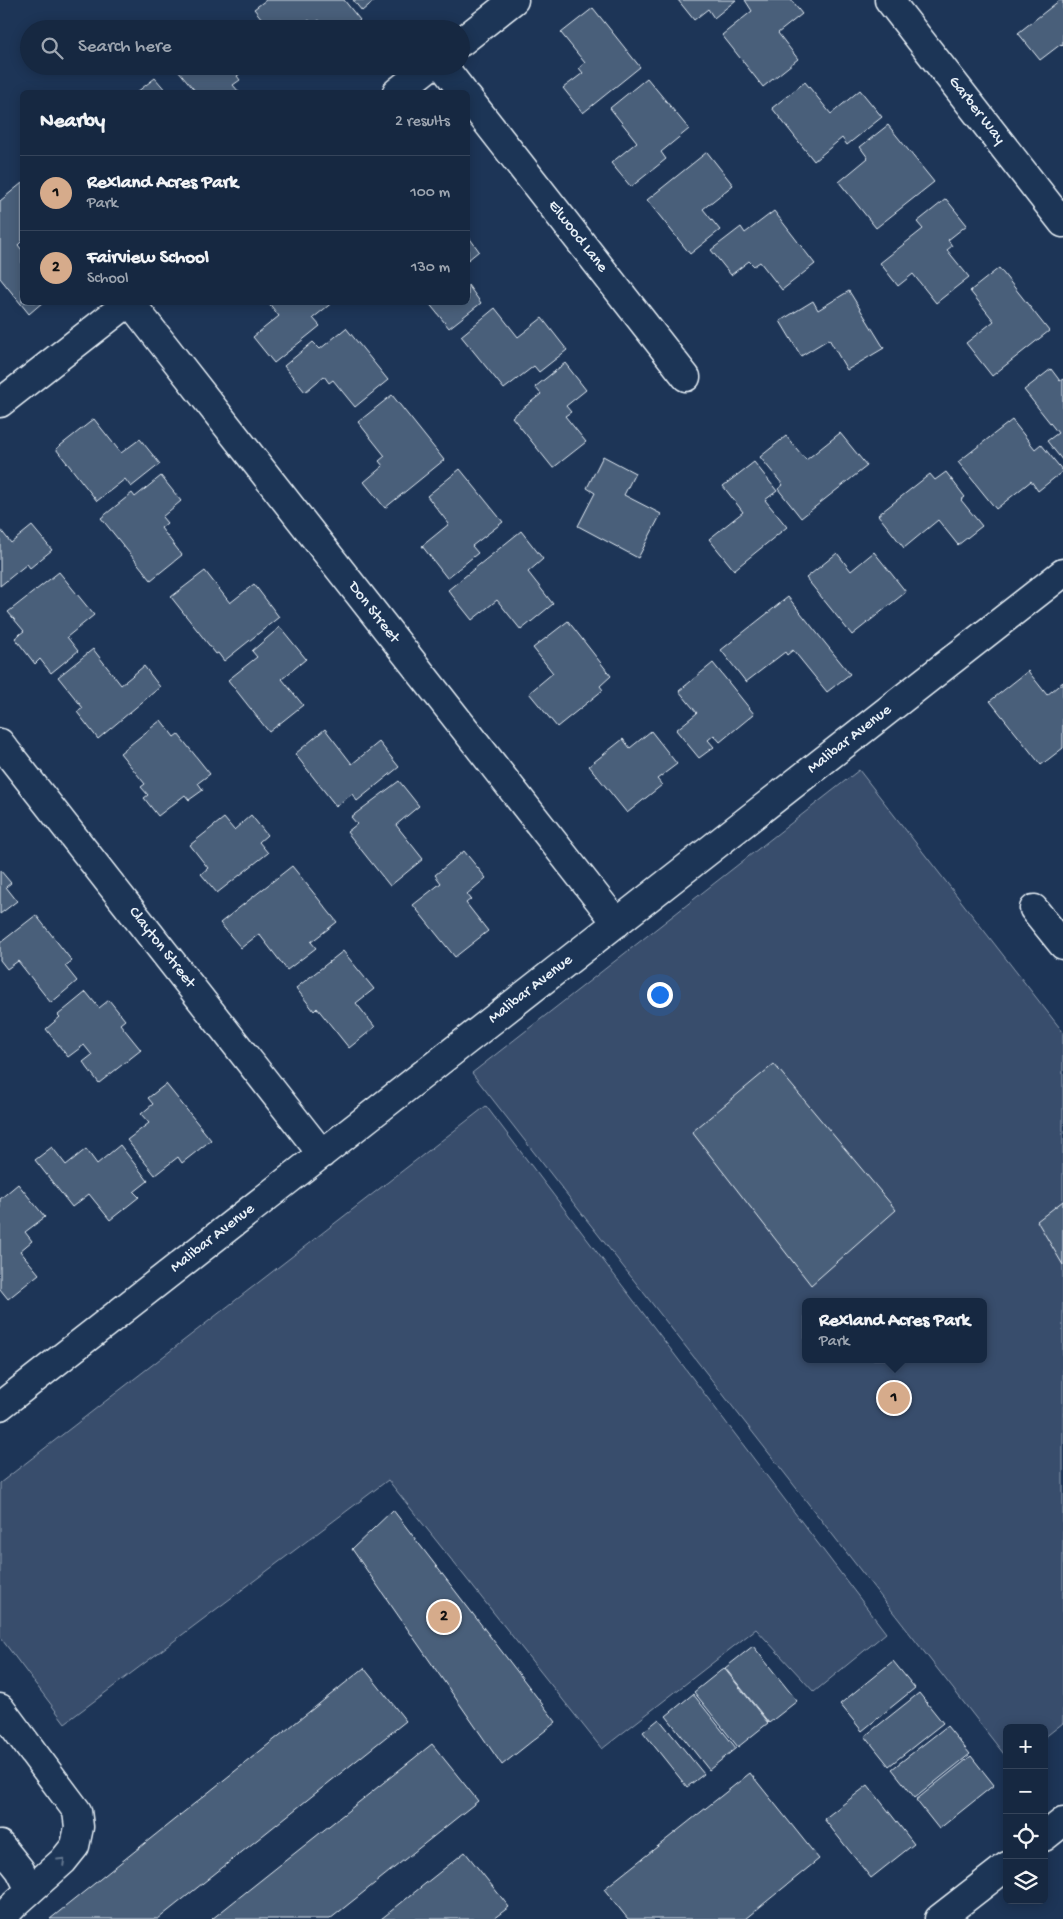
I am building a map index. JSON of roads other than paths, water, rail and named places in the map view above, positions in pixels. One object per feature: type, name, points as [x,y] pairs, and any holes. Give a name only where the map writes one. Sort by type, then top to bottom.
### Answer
[{"type":"street","points":[[470,35],[514,0]]},
{"type":"street","name":"Garber Way","points":[[889,0],[1063,223]]},
{"type":"street","points":[[400,90],[419,75]]},
{"type":"street","points":[[450,75],[461,90]]},
{"type":"street","name":"Elwood Lane","points":[[470,101],[686,377]]},
{"type":"street","points":[[0,403],[125,305]]},
{"type":"street","name":"Don Street","points":[[131,305],[617,923]]},
{"type":"street","name":"Malibar Avenue","points":[[0,1406],[1063,573]]},
{"type":"street","name":"Clayton Street","points":[[0,742],[322,1154]]},
{"type":"street","points":[[1034,909],[1063,945]]},
{"type":"street","points":[[0,1708],[77,1812],[79,1827],[76,1846],[63,1861],[1,1919]]},
{"type":"street","points":[[1048,1834],[1063,1822]]},
{"type":"street","points":[[0,1845],[20,1870],[30,1890]]},
{"type":"street","points":[[939,1919],[1003,1869]]},
{"type":"place","name":"Rexland Acres Park","points":[[894,1398]]},
{"type":"place","name":"Fairview School","points":[[444,1617]]}]
